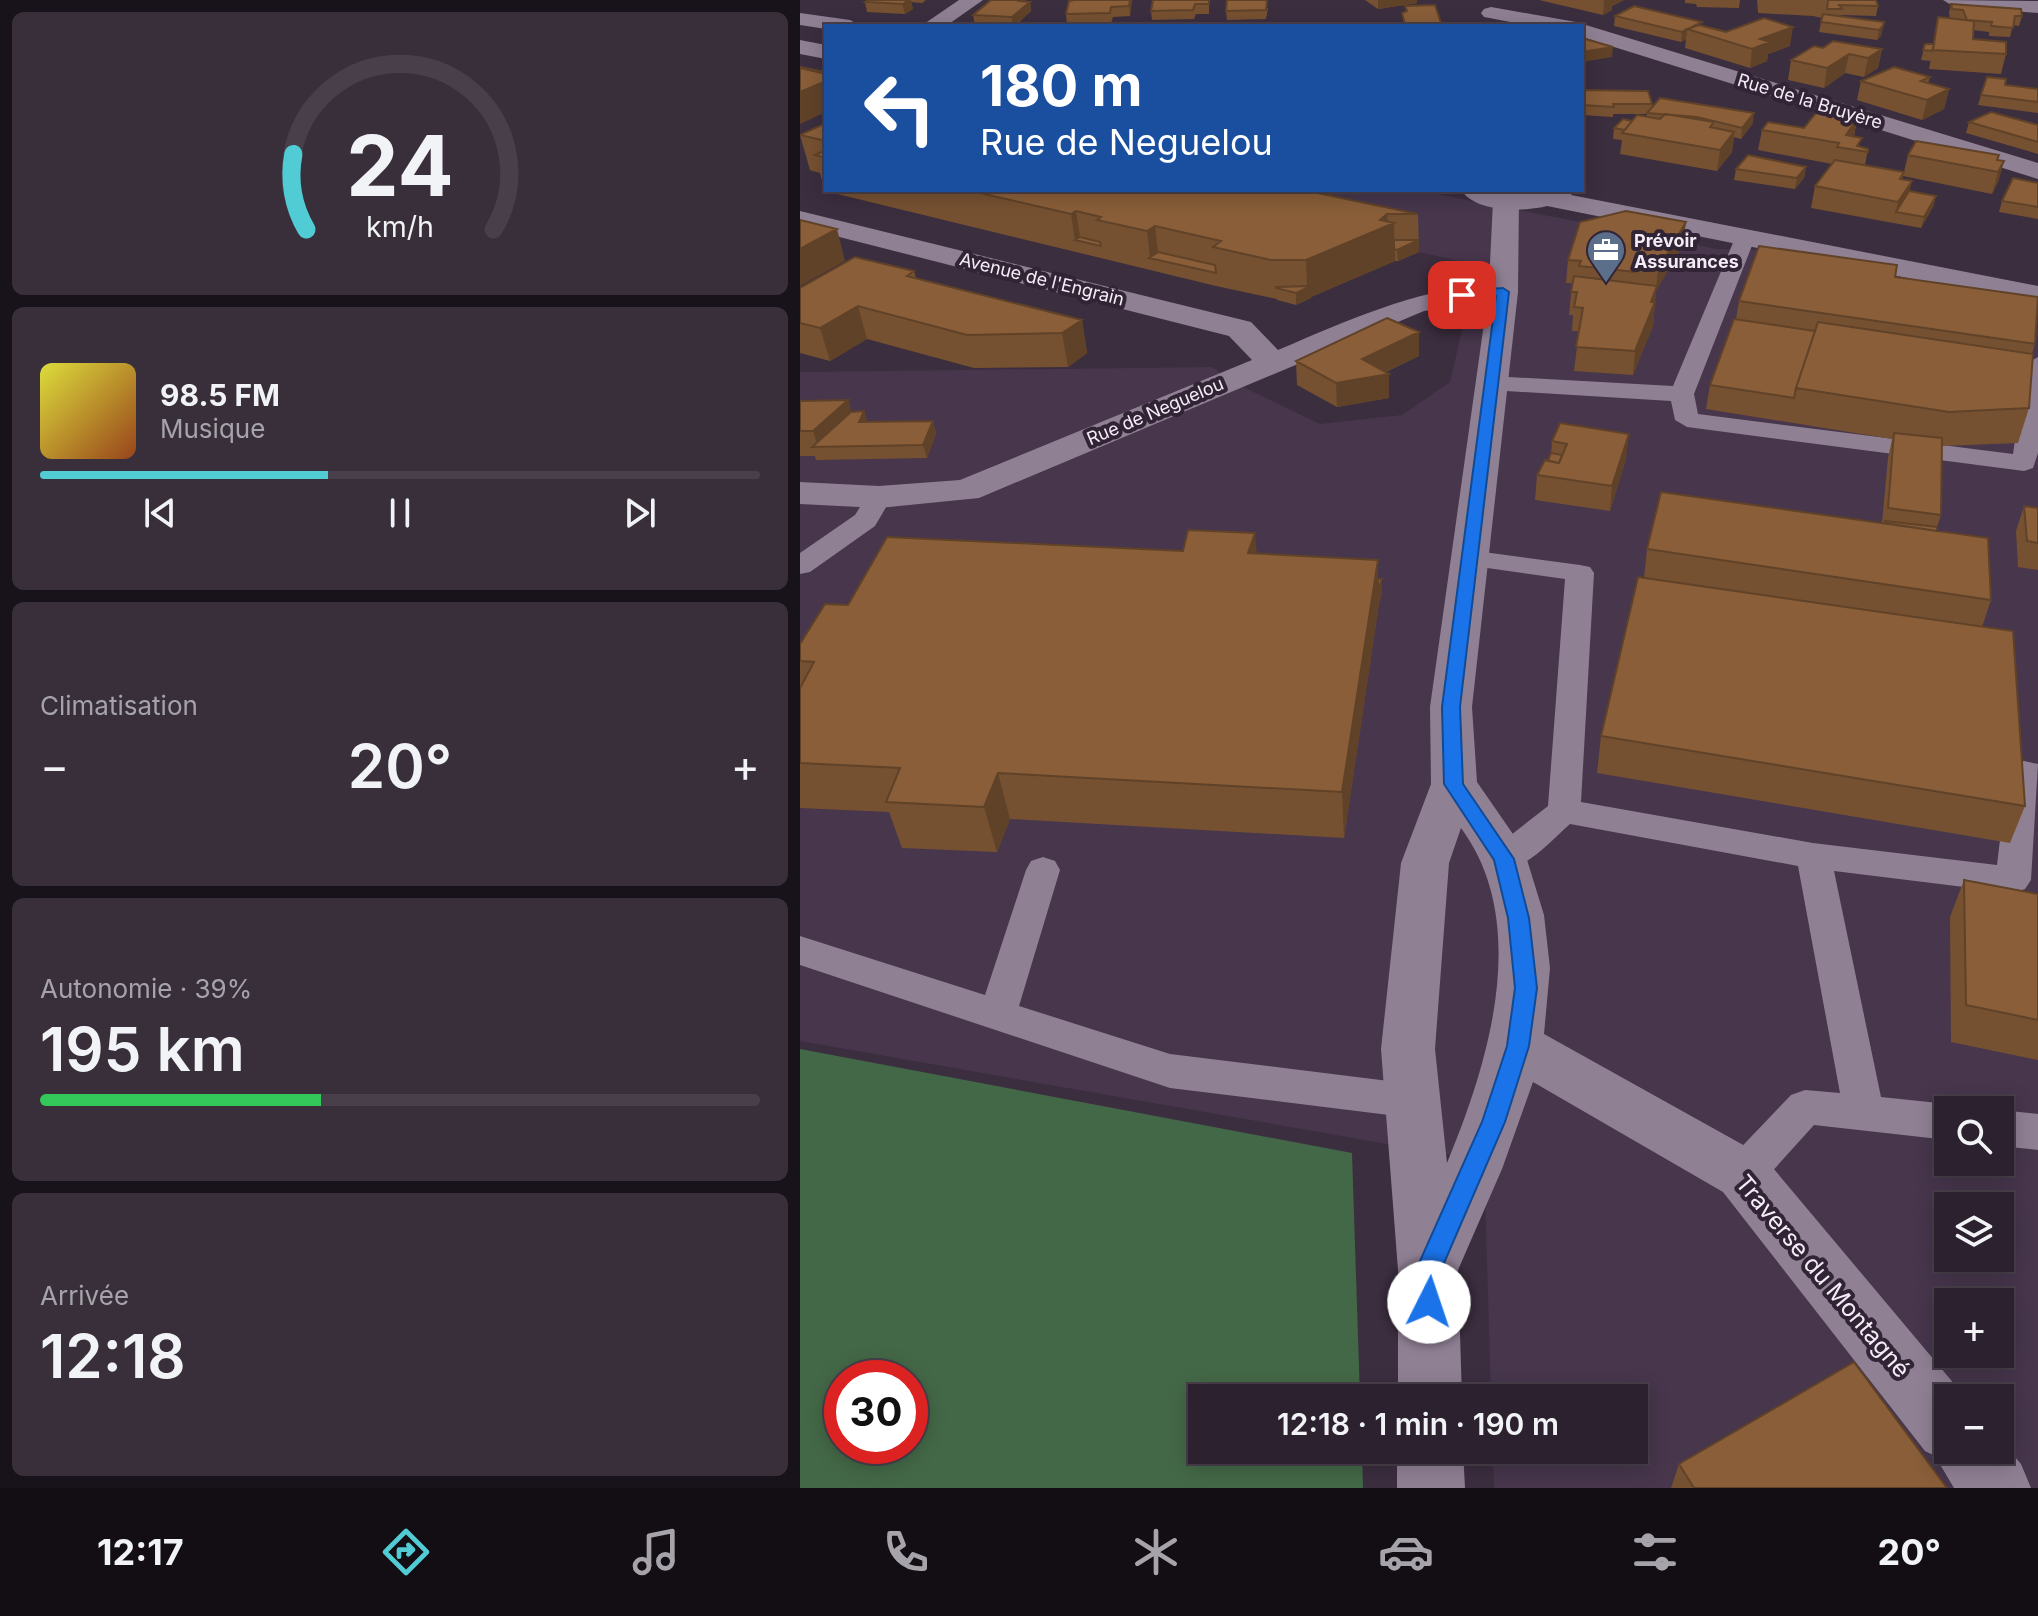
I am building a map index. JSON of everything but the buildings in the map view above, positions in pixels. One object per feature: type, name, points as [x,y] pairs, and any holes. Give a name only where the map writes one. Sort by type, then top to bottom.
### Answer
[{"type":"street","points":[[935,24],[973,0]]},
{"type":"street","points":[[1953,0],[2038,7]]},
{"type":"street","points":[[1490,13],[1557,24]]},
{"type":"street","points":[[800,19],[836,24]]},
{"type":"street","name":"Rue de la Bruyère","points":[[1584,31],[2038,171]]},
{"type":"street","points":[[800,36],[824,40]]},
{"type":"street","points":[[800,47],[824,52]]},
{"type":"street","points":[[1584,184],[1742,221],[2038,280]]},
{"type":"street","points":[[1430,1384],[1428,1270],[1408,1049],[1425,863],[1454,784],[1451,707],[1503,292],[1490,196],[1554,194],[1745,238],[2038,295]]},
{"type":"street","name":"Avenue de l'Engrain","points":[[800,219],[1240,329],[1272,362]]},
{"type":"street","name":"Rue de Neguelou","points":[[800,493],[879,497],[966,490],[1413,305],[1445,297],[1503,292]]},
{"type":"street","points":[[1428,1270],[1493,1122],[1518,1046],[1526,988],[1518,918],[1504,859],[1454,784]]},
{"type":"street","name":"Traverse du Montagné","points":[[1518,1046],[1743,1174],[1934,1411]]},
{"type":"street","points":[[1430,1464],[1431,1488]]},
{"type":"street","points":[[1977,1464],[1997,1488]]},
{"type":"lane","points":[[1745,238],[1682,394],[1687,420],[2024,463],[2038,364]]},
{"type":"lane","points":[[1490,383],[1682,394]]},
{"type":"lane","points":[[800,566],[866,520],[879,497]]},
{"type":"lane","points":[[1469,558],[1580,573],[1564,811],[1504,859]]},
{"type":"lane","points":[[1564,811],[1813,856],[2013,880],[2024,772],[2038,775]]},
{"type":"lane","points":[[1813,856],[1864,1113]]},
{"type":"lane","points":[[997,1015],[1043,870]]},
{"type":"lane","points":[[800,950],[1170,1071],[1413,1101]]},
{"type":"lane","points":[[1743,1174],[1805,1107],[1934,1120]]},
{"type":"lane","points":[[2014,1129],[2038,1132]]},
{"type":"shaded area","points":[[1149,192],[1427,192],[1717,249],[1774,250],[2038,302],[2038,1488],[1494,1488],[1493,1464],[1648,1464],[1648,1384],[1491,1384],[1484,1161],[800,1041],[800,372],[1212,367],[1245,388],[1320,424],[1402,415],[1450,382],[1477,265]]},
{"type":"green space","points":[[800,1049],[1352,1153],[1360,1384],[1188,1384],[1188,1464],[1362,1464],[1363,1488],[800,1488]]},
{"type":"place","name":"Prévoir Assurances","points":[[1606,284]]},
{"type":"route","points":[[1429,1302],[1428,1270],[1493,1122],[1518,1046],[1526,988],[1518,918],[1504,859],[1454,784],[1451,707],[1503,292],[1462,295]]}]
